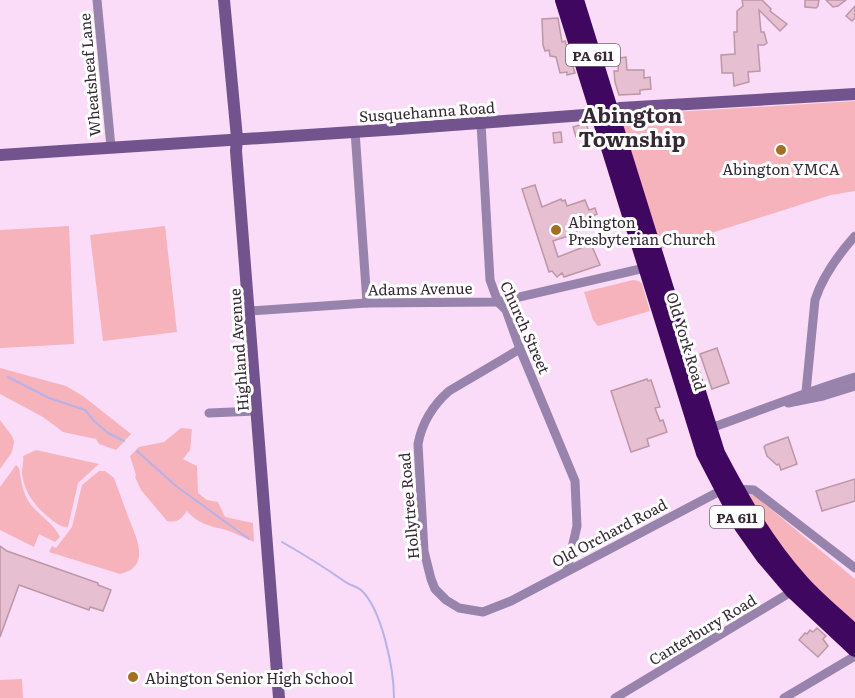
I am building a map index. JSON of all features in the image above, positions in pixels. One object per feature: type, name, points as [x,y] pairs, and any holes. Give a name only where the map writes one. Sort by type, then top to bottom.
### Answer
[{"type":"highway","name":"Old York Road","points":[[563,0],[604,112]]},
{"type":"highway","name":"Old York Road","points":[[576,0],[604,112],[703,431],[704,453],[729,489],[742,526],[759,551],[798,587],[855,633]]},
{"type":"highway","name":"Old York Road","points":[[798,587],[855,649]]},
{"type":"main road","name":"Highland Avenue","points":[[224,0],[237,138],[236,151],[279,698]]},
{"type":"main road","name":"Susquehanna Road","points":[[0,155],[481,123],[604,112],[620,108],[855,94]]},
{"type":"street","name":"Wheatsheaf Lane","points":[[97,0],[111,147]]},
{"type":"street","name":"Church Street","points":[[481,123],[490,280],[498,302],[506,310],[575,481],[577,526],[567,570]]},
{"type":"street","points":[[355,131],[367,303]]},
{"type":"street","points":[[806,392],[815,300],[819,286],[841,251],[855,236]]},
{"type":"street","name":"Adams Avenue","points":[[250,311],[367,303],[498,302],[651,266]]},
{"type":"street","name":"Hollytree Road","points":[[510,602],[483,612],[459,608],[435,589],[424,551],[418,444],[426,417],[440,398],[459,384],[520,349]]},
{"type":"street","points":[[703,431],[831,389],[855,377]]},
{"type":"street","points":[[779,405],[806,392],[855,386]]},
{"type":"street","points":[[209,412],[257,411]]},
{"type":"street","points":[[729,489],[754,490],[855,568]]},
{"type":"street","name":"Old Orchard Road","points":[[510,602],[567,570],[729,489]]},
{"type":"street","name":"Canterbury Road","points":[[615,698],[798,587]]},
{"type":"street","points":[[783,698],[855,656]]},
{"type":"shaded area","name":"Abington YMCA","points":[[855,101],[855,191],[831,195],[661,249],[621,119],[624,115]]},
{"type":"shaded area","points":[[69,226],[74,344],[0,348],[0,230]]},
{"type":"shaded area","points":[[165,226],[177,332],[103,341],[90,235]]},
{"type":"shaded area","points":[[633,280],[642,284],[650,311],[598,326],[593,320],[584,292]]},
{"type":"shaded area","points":[[0,368],[66,386],[83,396],[131,434],[116,450],[99,444],[96,439],[63,432],[43,417],[0,394]]},
{"type":"shaded area","points":[[0,420],[14,442],[12,452],[0,469]]},
{"type":"shaded area","points":[[181,428],[192,429],[190,450],[183,459],[197,466],[198,493],[207,500],[218,502],[225,517],[253,523],[254,542],[205,524],[195,519],[187,511],[179,520],[167,521],[141,490],[130,456],[139,447],[164,442]]},
{"type":"shaded area","points":[[36,450],[99,464],[78,483],[68,527],[57,524],[43,512],[34,503],[25,487],[22,474],[23,456]]},
{"type":"shaded area","points":[[16,465],[19,468],[28,501],[60,537],[55,542],[39,534],[34,547],[0,530],[0,487]]},
{"type":"shaded area","points":[[99,471],[105,471],[114,478],[138,543],[139,559],[136,565],[120,574],[49,552],[52,546],[56,548],[72,527],[82,485]]},
{"type":"shaded area","points":[[754,495],[855,579],[855,626],[807,582],[746,497]]},
{"type":"shaded area","points":[[22,679],[23,698],[0,698],[0,680]]},
{"type":"building","points":[[742,0],[762,0],[771,9],[770,11],[787,24],[780,31],[759,10],[761,32],[764,32],[767,43],[758,45],[760,71],[748,72],[749,82],[734,86],[733,73],[722,73],[721,55],[735,54],[734,32],[737,32],[737,11],[743,6]]},
{"type":"building","points":[[805,0],[819,0],[818,6],[816,8],[805,7]]},
{"type":"building","points":[[826,0],[846,0],[833,7]]},
{"type":"building","points":[[855,6],[855,18],[852,21],[846,16]]},
{"type":"building","points":[[558,18],[562,42],[565,41],[575,73],[567,75],[567,72],[560,73],[556,57],[550,56],[549,50],[545,51],[543,45],[542,19]]},
{"type":"building","points":[[626,57],[627,70],[644,70],[644,78],[650,77],[651,89],[640,90],[640,94],[619,95],[614,71],[618,71],[619,58]]},
{"type":"building","points":[[586,123],[590,136],[576,137],[573,127]]},
{"type":"building","points":[[561,132],[562,142],[554,143],[553,133]]},
{"type":"building","name":"Abington Presbyterian Church","points":[[535,185],[542,207],[561,199],[565,200],[567,206],[585,200],[589,210],[595,208],[597,214],[574,224],[577,233],[553,241],[558,257],[591,244],[600,265],[564,277],[562,273],[557,277],[552,271],[549,272],[522,189]]},
{"type":"building","points":[[717,348],[729,383],[712,389],[700,354]]},
{"type":"building","points":[[647,379],[651,380],[660,407],[655,408],[667,432],[647,439],[649,446],[631,452],[611,391]]},
{"type":"building","points":[[788,437],[797,464],[781,470],[779,464],[777,465],[767,456],[764,447]]},
{"type":"building","points":[[855,479],[855,501],[822,511],[816,491]]},
{"type":"building","points":[[0,546],[7,551],[98,583],[111,590],[103,611],[90,607],[89,610],[19,585],[0,637]]},
{"type":"building","points":[[817,628],[826,636],[823,639],[828,646],[818,657],[799,640],[805,633],[807,634],[810,630],[813,632]]},
{"type":"waterway","points":[[8,377],[49,398],[85,410],[108,433],[124,441]]},
{"type":"waterway","points":[[137,451],[176,486],[249,539]]},
{"type":"waterway","points":[[282,542],[361,590],[368,599],[381,625],[392,672],[394,698]]},
{"type":"place","name":"Abington YMCA","points":[[781,150]]},
{"type":"place","name":"Abington Presbyterian Church","points":[[556,230]]},
{"type":"place","name":"Abington Senior High School","points":[[133,677]]},
{"type":"district","name":"Abington Township","points":[[632,125]]}]
